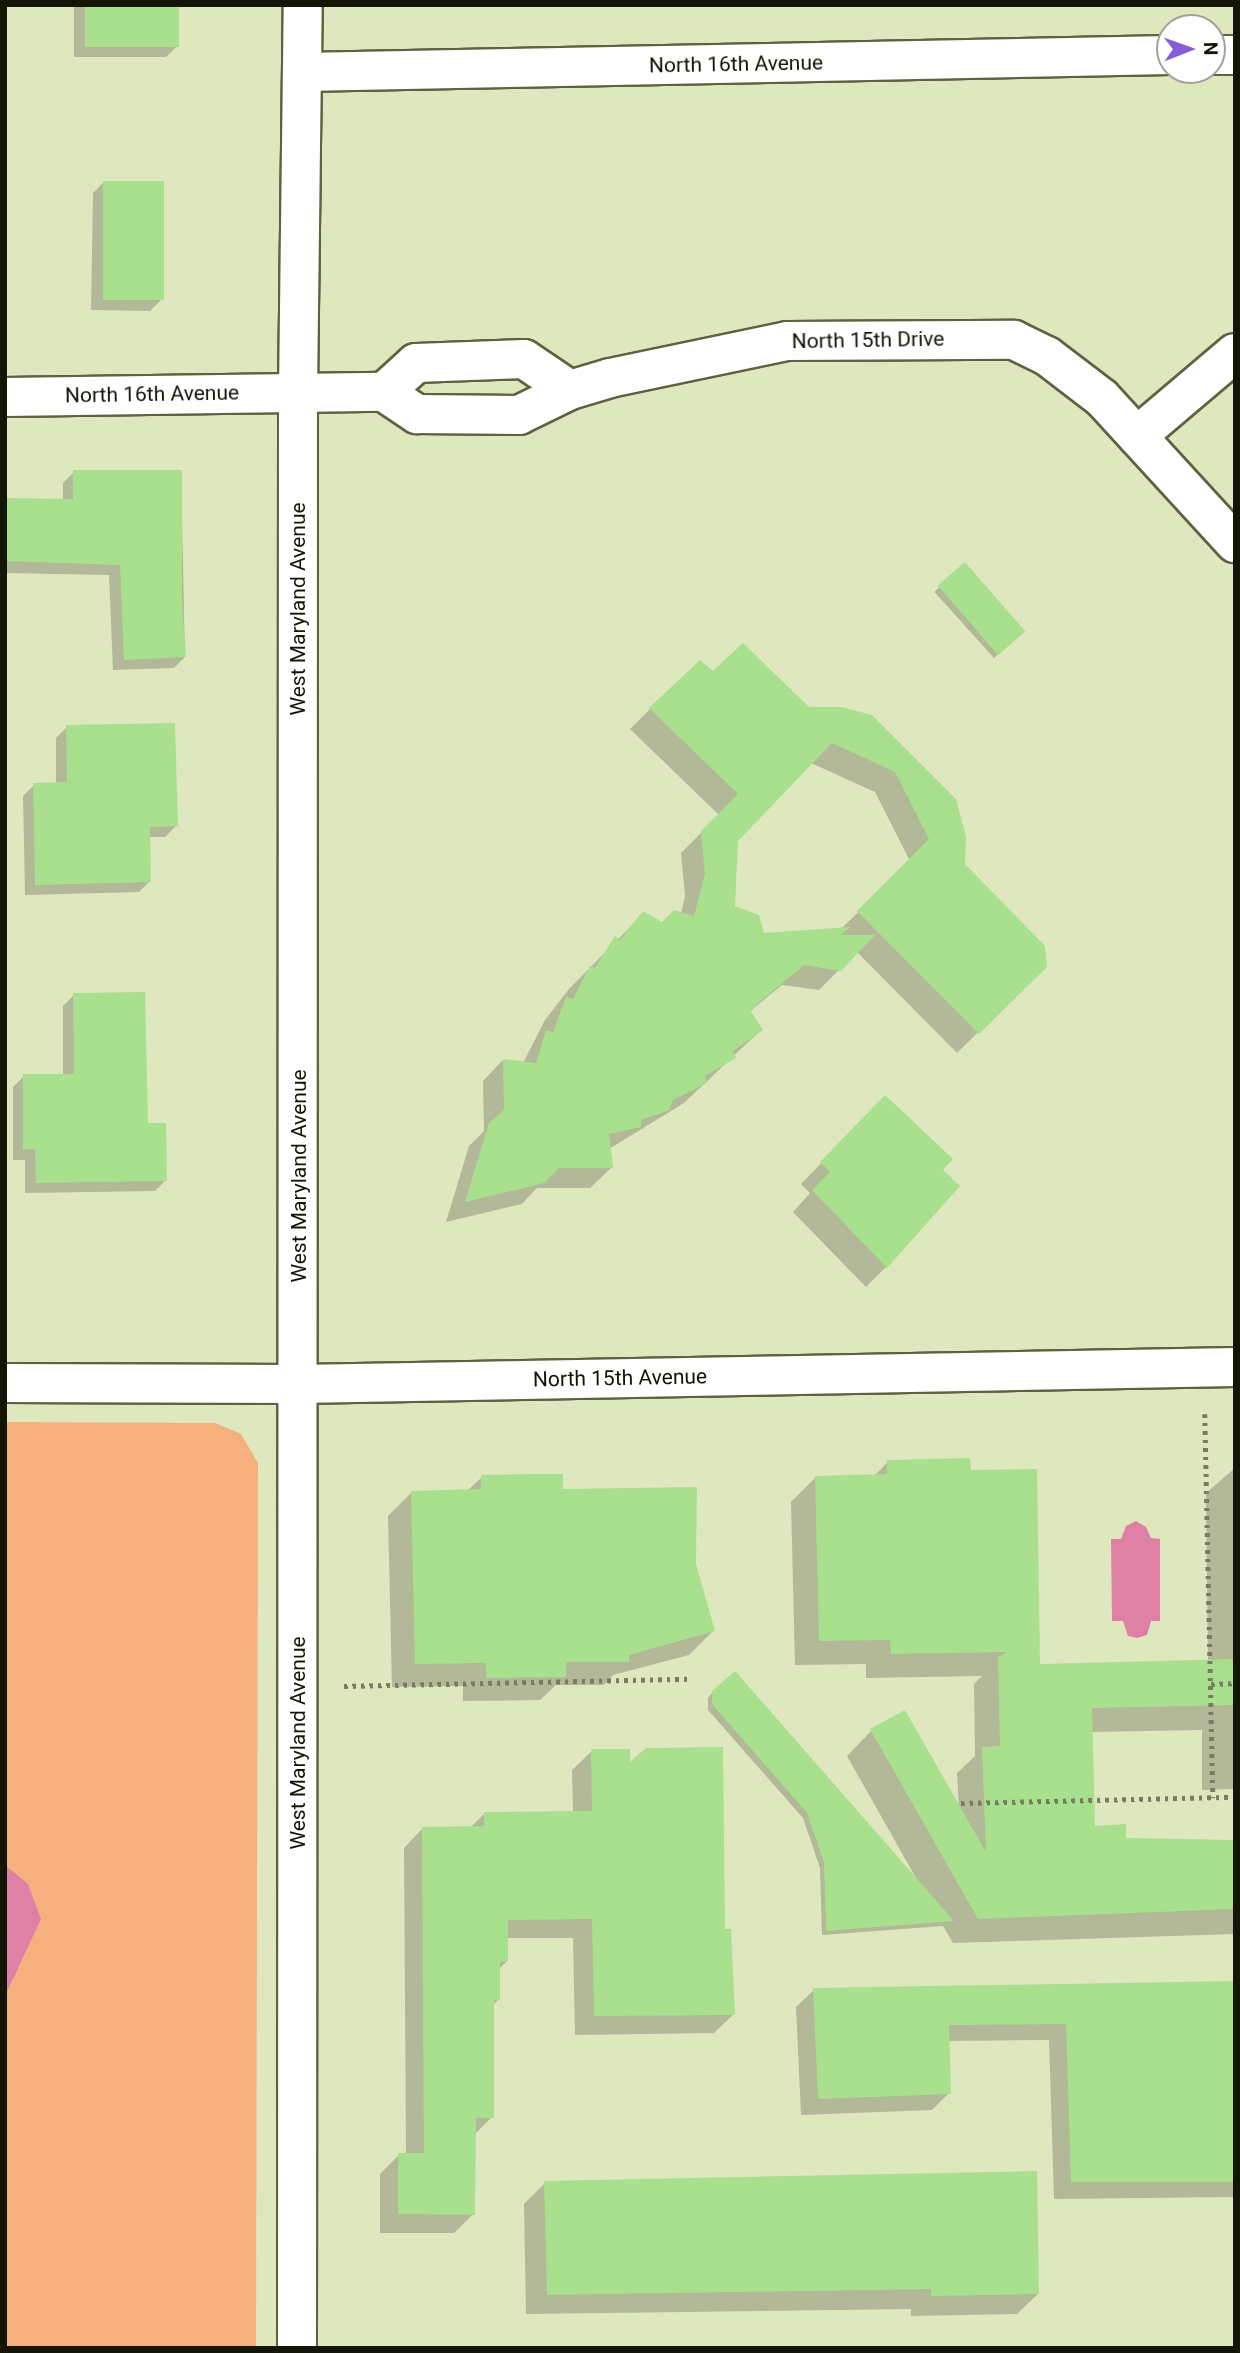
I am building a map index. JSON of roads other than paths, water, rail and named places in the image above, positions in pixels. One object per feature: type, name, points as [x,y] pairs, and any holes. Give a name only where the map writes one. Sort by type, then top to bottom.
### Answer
[{"type":"street","name":"West Maryland Avenue","points":[[297,2348],[298,392],[303,5]]},
{"type":"street","name":"North 16th Avenue","points":[[302,72],[1156,55]]},
{"type":"street","name":"North 15th Drive","points":[[384,392],[417,414],[519,415],[570,390],[787,341],[1014,340],[1047,356],[1102,398],[1228,523]]},
{"type":"street","points":[[1138,436],[1235,353]]},
{"type":"street","points":[[298,392],[384,392],[416,363],[524,359],[570,390]]},
{"type":"street","points":[[475,361],[475,415]]},
{"type":"street","name":"North 16th Avenue","points":[[5,397],[298,392]]},
{"type":"street","name":"North 15th Avenue","points":[[5,1383],[299,1384],[1235,1367]]}]
